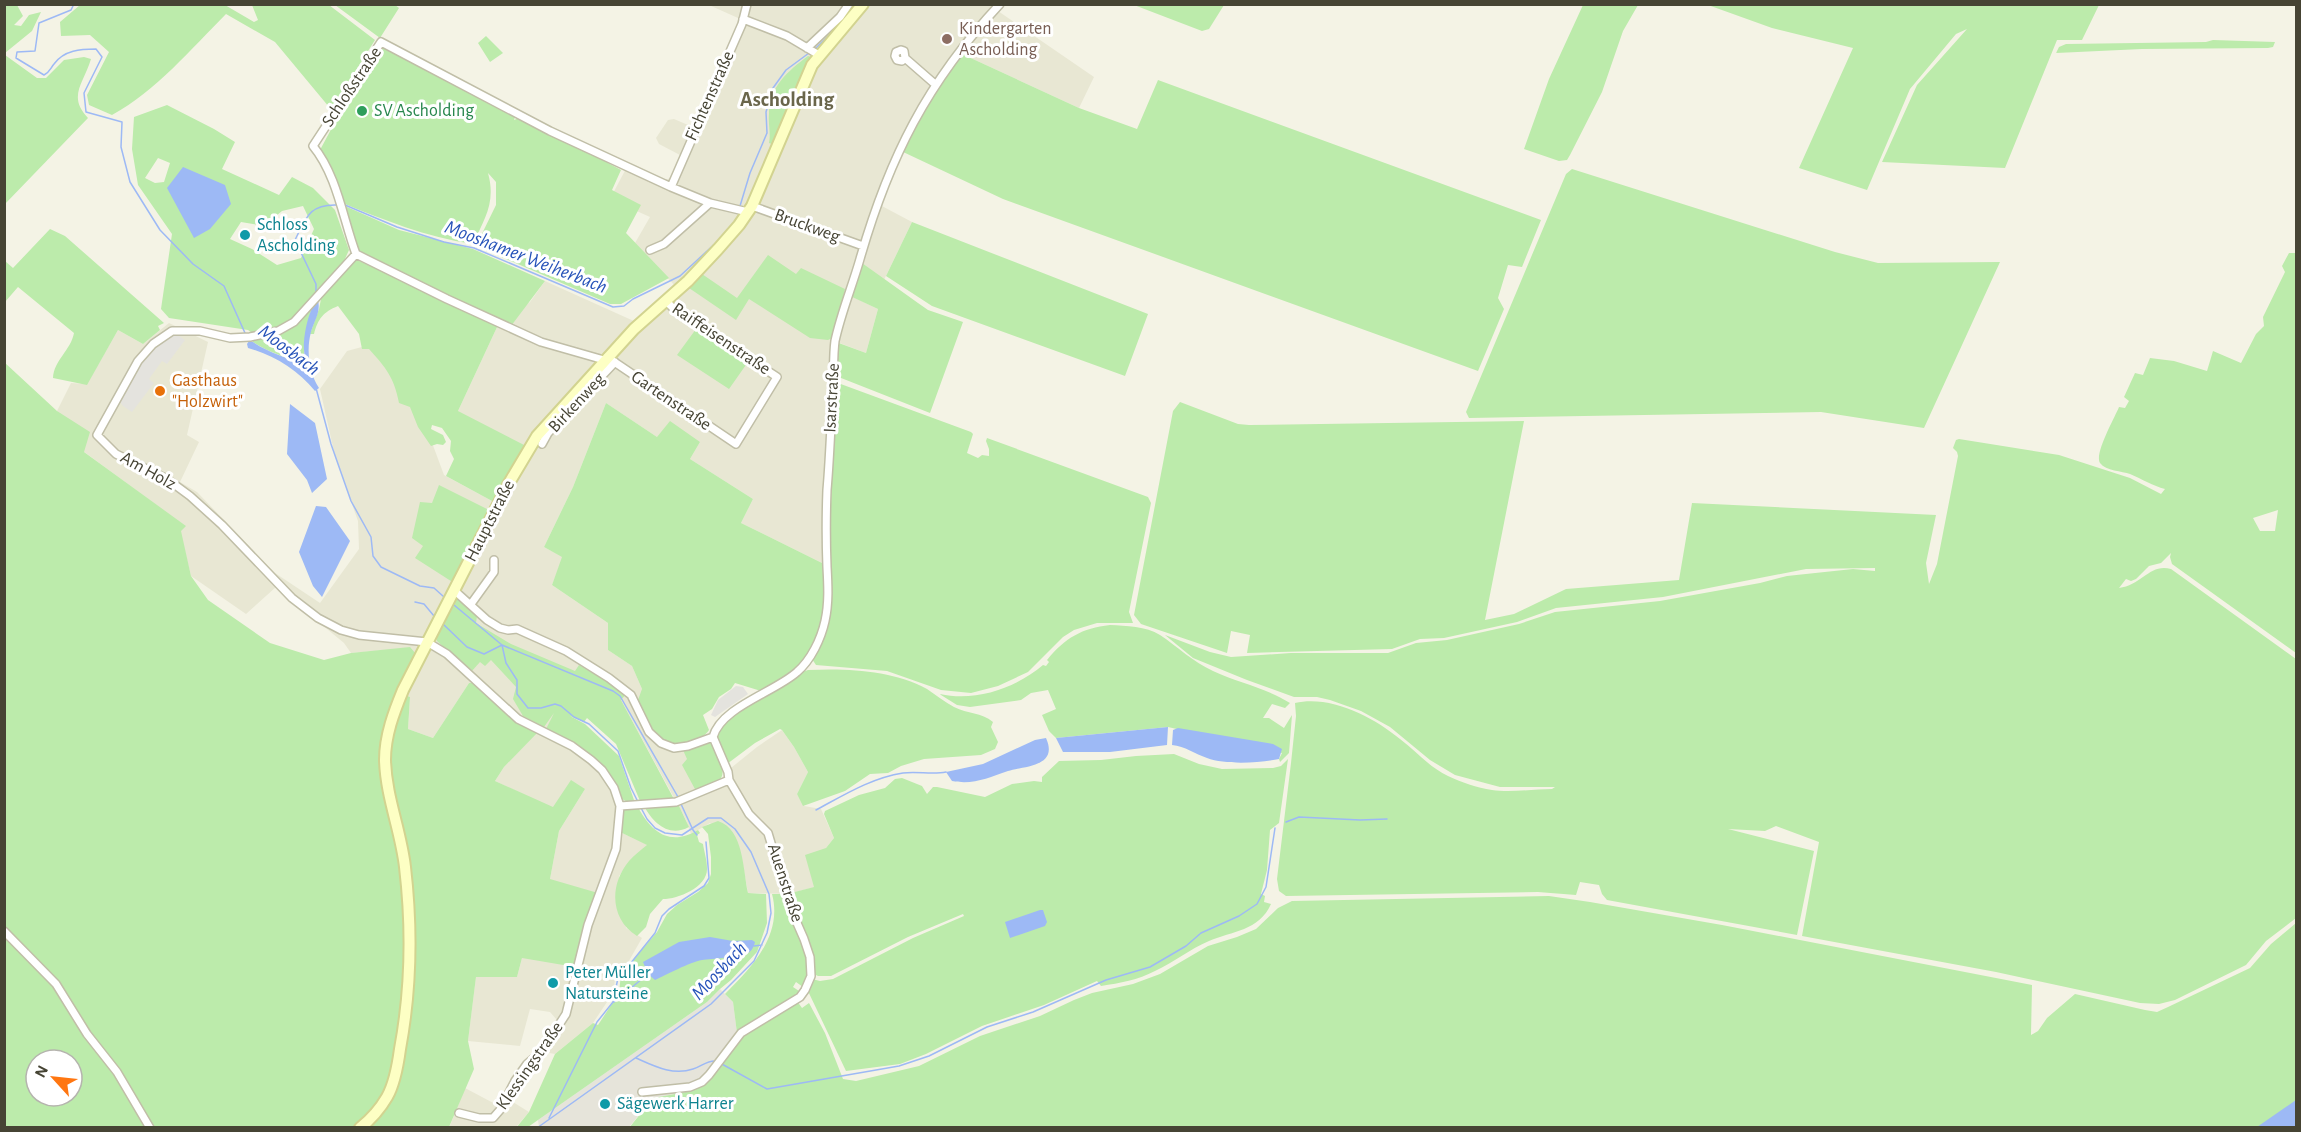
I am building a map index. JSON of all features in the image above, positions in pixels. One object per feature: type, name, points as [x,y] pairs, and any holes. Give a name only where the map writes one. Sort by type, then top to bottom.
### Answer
[{"type":"main road","name":"Hauptstraße","points":[[360,1128],[387,1096],[397,1067],[407,1010],[407,885],[387,783],[385,758],[389,728],[396,706],[528,449],[563,405],[609,360],[633,329],[688,281],[718,249],[745,209],[809,71],[812,51],[863,4]]},
{"type":"street","name":"Fichtenstraße","points":[[670,187],[743,19],[747,4]]},
{"type":"street","points":[[743,19],[787,36],[812,51],[849,4]]},
{"type":"street","name":"Isarstraße","points":[[713,737],[720,723],[801,668],[815,647],[825,622],[828,602],[826,506],[835,343],[863,246],[897,153],[909,127],[977,29],[1000,4]]},
{"type":"street","name":"Schloßstraße","points":[[356,254],[331,180],[313,146],[381,42],[550,131],[670,187],[711,203],[745,209]]},
{"type":"street","points":[[905,58],[936,85]]},
{"type":"street","points":[[650,250],[664,244],[711,203]]},
{"type":"street","name":"Bruckweg","points":[[745,209],[863,246]]},
{"type":"street","points":[[356,254],[541,342],[609,360]]},
{"type":"street","name":"Am Holz","points":[[356,254],[289,326],[268,334],[247,337],[230,338],[200,331],[172,332],[163,337],[138,361],[97,435],[116,454],[167,479],[190,496],[222,525],[292,598],[318,618],[341,630],[359,635],[427,642]]},
{"type":"street","name":"Raiffeisenstraße","points":[[666,301],[675,310],[777,377],[736,444]]},
{"type":"street","name":"Gartenstraße","points":[[609,360],[736,444]]},
{"type":"street","name":"Birkenweg","points":[[542,444],[548,433],[609,360]]},
{"type":"street","points":[[471,604],[494,572],[494,560]]},
{"type":"street","points":[[427,642],[447,654],[518,719],[572,746],[591,760],[602,770],[614,788],[620,806],[679,801],[729,780],[728,772],[713,737],[688,746],[674,748],[661,743],[649,732],[631,695],[609,678],[566,651],[517,629],[500,628],[487,620],[455,591]]},
{"type":"street","name":"Auenstraße","points":[[642,1092],[690,1087],[710,1075],[741,1033],[800,997],[810,976],[810,957],[790,908],[768,833],[749,813],[729,780]]},
{"type":"street","name":"Klessingstraße","points":[[459,1113],[479,1118],[493,1118],[500,1110],[515,1081],[527,1064],[542,1051],[566,1014],[588,925],[616,849],[620,806]]},
{"type":"street","points":[[4,931],[56,984],[87,1034],[117,1072],[150,1128]]},
{"type":"shaded area","points":[[709,5],[1003,5],[998,11],[1094,77],[1079,108],[962,54],[901,151],[880,205],[912,222],[884,280],[862,263],[851,296],[878,309],[866,353],[837,342],[829,563],[824,564],[741,523],[753,499],[690,459],[700,442],[657,437],[606,403],[573,487],[544,547],[563,557],[552,585],[608,623],[608,650],[632,666],[642,689],[681,745],[721,780],[726,772],[782,730],[808,772],[797,794],[804,806],[821,809],[834,838],[826,848],[815,887],[788,894],[748,893],[742,860],[710,823],[691,834],[686,820],[621,700],[557,709],[546,730],[572,742],[591,755],[606,770],[613,781],[623,810],[620,832],[648,845],[630,861],[619,876],[626,928],[642,938],[626,966],[616,973],[613,993],[593,1023],[555,1054],[544,1052],[517,1081],[508,1099],[529,1112],[516,1127],[449,1128],[465,1088],[499,1106],[557,1020],[550,1012],[530,1009],[520,1046],[468,1041],[476,977],[517,977],[550,879],[559,831],[585,789],[553,808],[495,781],[504,767],[538,731],[469,683],[433,738],[408,729],[410,697],[398,692],[411,648],[351,653],[344,643],[276,587],[246,614],[191,576],[180,531],[185,526],[83,451],[57,411],[71,383],[87,384],[118,330],[143,344],[169,323],[208,342],[187,435],[199,442],[180,482],[197,492],[275,573],[320,603],[359,549],[358,521],[335,456],[320,389],[347,351],[373,344],[418,405],[444,475],[492,501],[497,501],[458,411],[498,325],[530,302],[545,281],[636,322],[677,288],[635,243],[650,217],[610,199],[629,163],[662,179],[672,176],[680,155],[659,144],[656,138],[668,120],[674,119],[688,125],[694,124],[739,23],[738,18]]},
{"type":"shaded area","points":[[172,331],[185,340],[167,364],[162,361],[149,379],[154,383],[132,412],[118,399],[138,361]]},
{"type":"shaded area","points":[[736,686],[743,687],[748,694],[715,717],[711,715],[718,700]]},
{"type":"shaded area","points":[[720,989],[733,1002],[738,1041],[726,1067],[691,1091],[653,1098],[629,1127],[539,1127],[538,1120],[707,1002]]},
{"type":"green space","points":[[5,4],[17,5],[23,16],[14,25],[21,26],[29,15],[41,12],[32,31],[5,53]]},
{"type":"green space","points":[[80,5],[225,5],[254,22],[258,20],[252,5],[329,5],[375,40],[350,80],[334,113],[275,42],[226,14],[158,82],[112,115],[89,105],[87,95],[109,52],[90,35],[61,36],[60,22]]},
{"type":"green space","points":[[335,5],[395,5],[399,8],[380,38]]},
{"type":"green space","points":[[1134,5],[1224,5],[1209,29],[1202,31]]},
{"type":"green space","points":[[1583,5],[1638,5],[1623,31],[1602,92],[1567,160],[1559,161],[1524,149],[1549,79]]},
{"type":"green space","points":[[1708,5],[2099,5],[2082,40],[2057,40],[2005,168],[1882,162],[1917,85],[1967,29],[1956,34],[1910,89],[1867,190],[1799,168],[1853,48],[1772,28]]},
{"type":"green space","points":[[486,36],[503,53],[490,62],[478,43]]},
{"type":"green space","points":[[2213,40],[2275,42],[2273,47],[2268,48],[2142,49],[2056,53],[2059,47],[2066,44],[2206,42]]},
{"type":"green space","points":[[382,45],[516,114],[514,120],[519,118],[609,159],[608,163],[621,170],[612,190],[641,205],[626,233],[669,278],[621,304],[610,304],[476,246],[496,205],[496,182],[488,173],[490,201],[473,244],[422,232],[340,202],[320,150],[349,96]]},
{"type":"green space","points":[[962,54],[1079,108],[1137,129],[1158,80],[1541,220],[1522,267],[1508,265],[1498,298],[1504,309],[1478,371],[1003,199],[901,151],[916,122]]},
{"type":"green space","points":[[5,55],[37,78],[46,78],[64,60],[84,57],[91,59],[78,96],[82,110],[88,118],[5,204]]},
{"type":"green space","points":[[808,56],[811,57],[777,146],[769,143],[769,114],[772,96],[781,80]]},
{"type":"green space","points":[[167,105],[235,142],[222,169],[279,195],[292,177],[313,188],[335,210],[349,250],[344,261],[287,324],[255,335],[248,330],[169,318],[161,309],[172,234],[138,185],[132,149],[134,117]],"holes":[[[158,158],[170,163],[164,182],[155,183],[145,178]],[[303,206],[314,229],[301,258],[277,265],[252,249],[230,239],[241,222],[264,226],[282,211]]]},
{"type":"green space","points":[[1572,169],[1835,252],[1878,263],[2000,262],[1924,428],[1821,412],[1469,418],[1466,412],[1566,174]]},
{"type":"green space","points":[[345,206],[399,230],[473,249],[545,281],[511,326],[363,255],[359,251],[343,210]]},
{"type":"green space","points":[[912,222],[1148,314],[1125,376],[932,306],[886,276]]},
{"type":"green space","points":[[50,229],[65,236],[164,323],[158,326],[160,330],[143,344],[118,330],[87,385],[53,378],[56,366],[70,345],[74,333],[18,287],[5,302],[5,261],[13,268]]},
{"type":"green space","points":[[2289,253],[2296,253],[2296,653],[2172,564],[2171,553],[2161,563],[2149,566],[2136,579],[2131,581],[2126,579],[2119,588],[2134,583],[2157,569],[2171,569],[2296,659],[2296,918],[2266,941],[2246,965],[2175,1000],[2159,1004],[2140,1003],[1996,972],[1802,936],[1819,842],[1776,826],[1765,831],[1728,829],[1814,851],[1797,935],[1607,900],[1599,885],[1580,882],[1576,895],[1538,892],[1286,896],[1279,891],[1277,879],[1296,716],[1295,703],[1323,702],[1364,716],[1389,731],[1441,772],[1469,784],[1499,791],[1555,787],[1500,787],[1455,775],[1430,760],[1390,727],[1361,711],[1317,697],[1294,697],[1247,680],[1193,658],[1165,635],[1210,652],[1231,657],[1291,653],[1388,653],[1416,643],[1447,640],[1519,624],[1555,612],[1660,601],[1787,576],[1853,569],[1875,571],[1875,568],[1806,569],[1663,597],[1556,608],[1517,622],[1444,638],[1420,639],[1392,649],[1247,653],[1250,635],[1231,631],[1227,653],[1141,624],[1134,615],[1173,411],[1180,402],[1238,424],[1249,425],[1524,421],[1485,620],[1514,614],[1566,589],[1679,580],[1692,503],[1936,515],[1926,563],[1929,584],[1937,564],[1958,456],[1953,448],[1956,440],[2059,455],[2130,478],[2161,494],[2165,489],[2130,474],[2106,468],[2100,463],[2102,444],[2119,407],[2125,408],[2129,401],[2124,397],[2135,373],[2143,375],[2150,358],[2174,361],[2207,371],[2213,351],[2241,363],[2256,334],[2264,326],[2263,317],[2285,272],[2282,266]],"holes":[[[2278,510],[2275,531],[2260,531],[2253,518]]]},
{"type":"green space","points":[[768,255],[796,274],[801,268],[845,289],[834,337],[828,340],[810,338],[749,299],[736,320],[689,288],[702,274],[737,298]]},
{"type":"green space","points":[[357,260],[498,325],[458,411],[526,446],[497,501],[492,501],[446,476],[454,459],[450,451],[451,441],[442,428],[432,425],[431,429],[443,435],[446,442],[443,445],[431,446],[418,427],[410,407],[399,403],[395,386],[388,373],[369,349],[362,349],[359,334],[338,306],[328,311],[319,320],[314,334],[310,334],[322,294],[351,261]]},
{"type":"green space","points":[[862,263],[928,310],[963,322],[930,413],[836,376],[836,342],[866,353],[878,309],[850,296]]},
{"type":"green space","points":[[313,303],[304,343],[304,366],[253,342],[252,339],[284,331]]},
{"type":"green space","points":[[696,329],[748,362],[729,389],[677,355]]},
{"type":"green space","points":[[4,362],[57,411],[90,432],[84,452],[186,526],[181,531],[191,576],[208,600],[270,643],[324,660],[351,653],[410,647],[416,654],[398,692],[410,697],[408,729],[433,738],[469,683],[474,683],[539,731],[504,767],[495,781],[553,807],[571,780],[585,789],[559,831],[550,879],[598,893],[575,967],[522,958],[517,977],[476,977],[468,1041],[474,1069],[449,1127],[5,1127]]},
{"type":"green space","points":[[838,383],[971,432],[973,434],[967,453],[978,458],[982,455],[989,456],[987,438],[1148,497],[1151,503],[1129,612],[1133,623],[1097,623],[1074,630],[1063,637],[1028,672],[998,686],[971,693],[941,690],[887,671],[816,665],[812,659],[822,638],[829,563],[835,387]]},
{"type":"green space","points":[[606,403],[657,437],[670,421],[700,442],[690,459],[753,499],[741,523],[824,564],[822,620],[814,646],[807,658],[793,672],[761,691],[735,683],[731,689],[719,697],[712,709],[703,715],[709,730],[706,734],[687,743],[671,746],[654,732],[638,700],[642,689],[632,666],[608,650],[608,623],[552,585],[562,557],[544,547],[573,487]]},
{"type":"green space","points":[[439,485],[489,510],[454,583],[415,558],[423,546],[412,538],[420,502],[432,503]]},
{"type":"green space","points":[[457,598],[477,616],[476,623],[511,644],[575,671],[579,665],[626,694],[621,700],[675,801],[640,801],[616,744],[587,718],[584,722],[570,716],[585,724],[619,756],[635,803],[623,799],[619,796],[610,775],[600,763],[578,746],[546,729],[554,713],[544,727],[523,716],[513,699],[516,687],[491,660],[485,666],[480,662],[471,672],[437,641],[436,636]]},
{"type":"green space","points":[[1110,625],[1136,627],[1154,632],[1206,667],[1272,693],[1290,703],[1285,708],[1272,704],[1263,718],[1269,718],[1284,728],[1292,715],[1289,753],[1280,762],[1282,753],[1168,727],[1056,738],[1049,731],[1042,715],[1056,709],[1048,690],[1031,693],[1021,700],[970,707],[957,705],[940,694],[967,696],[1008,686],[1043,665],[1046,666],[1049,662],[1047,660],[1054,652],[1075,635]]},
{"type":"green space","points":[[838,669],[869,672],[914,683],[954,707],[993,722],[991,727],[998,742],[995,749],[981,755],[924,759],[901,766],[888,773],[870,774],[845,791],[803,806],[797,794],[808,772],[782,730],[755,743],[727,764],[717,738],[721,729],[740,711],[766,693],[808,670]]},
{"type":"green space","points":[[710,742],[723,773],[714,784],[696,791],[682,765],[687,759],[683,750]]},
{"type":"green space","points":[[1174,754],[1199,764],[1222,769],[1273,768],[1281,766],[1288,759],[1279,823],[1270,830],[1267,870],[1261,894],[1265,896],[1264,902],[1271,904],[1259,920],[1244,929],[1202,944],[1142,977],[1101,986],[1097,981],[1044,1005],[982,1026],[926,1054],[900,1064],[846,1071],[807,989],[812,979],[820,981],[833,979],[913,938],[964,916],[963,914],[908,937],[831,976],[818,976],[812,973],[787,894],[814,887],[805,855],[826,848],[834,838],[824,814],[825,811],[859,795],[885,788],[895,779],[902,778],[922,786],[927,794],[933,787],[937,787],[985,797],[1012,784],[1042,782],[1042,777],[1059,761]]},
{"type":"green space","points":[[678,804],[689,827],[675,831],[668,830],[657,823],[644,806]]},
{"type":"green space","points":[[639,809],[650,825],[664,835],[679,837],[698,830],[700,833],[697,835],[699,842],[703,844],[707,868],[703,881],[691,891],[663,899],[650,914],[646,927],[637,936],[622,920],[615,901],[622,870],[647,845],[620,832],[623,810]]},
{"type":"green space","points":[[718,821],[727,825],[738,841],[748,893],[766,894],[767,923],[757,952],[707,1002],[528,1127],[516,1128],[529,1112],[555,1054],[593,1023],[598,1025],[619,993],[621,974],[657,932],[667,914],[708,883],[711,874],[711,857],[708,834],[702,827]]},
{"type":"green space","points":[[772,894],[783,894],[804,944],[808,965],[807,976],[803,987],[796,982],[793,987],[799,991],[798,994],[737,1033],[733,1002],[725,994],[755,961],[769,937],[774,909]]},
{"type":"green space","points":[[1549,896],[1722,925],[2032,985],[2031,1035],[2038,1031],[2047,1018],[2075,994],[2157,1012],[2250,968],[2271,944],[2296,923],[2296,1127],[629,1128],[653,1098],[691,1091],[719,1070],[719,1064],[741,1036],[797,1001],[802,1008],[809,1003],[825,1033],[843,1079],[856,1081],[919,1066],[980,1036],[1040,1016],[1092,993],[1133,984],[1160,974],[1208,946],[1256,929],[1278,908],[1292,901]]},
{"type":"water","points":[[183,167],[225,185],[231,204],[210,229],[194,238],[167,188]]},
{"type":"water","points":[[318,300],[318,312],[309,346],[309,361],[319,388],[315,391],[285,364],[248,348],[247,344],[249,341],[253,342],[304,366],[306,326],[312,308]]},
{"type":"water","points":[[290,404],[315,423],[327,479],[312,493],[307,480],[287,454]]},
{"type":"water","points":[[316,506],[326,507],[350,541],[322,597],[313,586],[299,552]]},
{"type":"water","points":[[1168,727],[1167,745],[1110,752],[1063,752],[1056,738]]},
{"type":"water","points":[[1178,728],[1273,744],[1282,749],[1279,759],[1243,763],[1223,762],[1172,745],[1173,730]]},
{"type":"water","points":[[1046,738],[1049,748],[1048,755],[1038,764],[967,782],[952,781],[946,772],[983,764],[1035,740]]},
{"type":"water","points":[[1043,910],[1047,922],[1045,926],[1010,938],[1005,922]]},
{"type":"water","points":[[710,937],[755,942],[748,953],[697,961],[655,980],[648,974],[643,962],[679,942]]},
{"type":"water","points":[[2296,1100],[2296,1127],[2257,1127]]},
{"type":"waterway","name":"Moosbach","points":[[74,4],[71,10],[39,23],[35,51],[17,52],[16,58],[44,75],[58,59],[68,53],[96,49],[102,57],[84,93],[86,112],[122,122],[121,147],[130,182],[160,230],[193,264],[224,286],[245,333]]},
{"type":"waterway","name":"Mooshamer Weiherbach","points":[[848,13],[855,4]]},
{"type":"waterway","name":"Mooshamer Weiherbach","points":[[816,48],[840,24]]},
{"type":"waterway","name":"Mooshamer Weiherbach","points":[[740,206],[750,173],[767,133],[766,112],[773,88],[786,70],[809,53]]},
{"type":"waterway","name":"Mooshamer Weiherbach","points":[[316,295],[316,284],[295,240],[306,219],[314,210],[328,205],[337,205]]},
{"type":"waterway","name":"Mooshamer Weiherbach","points":[[345,205],[397,227],[444,242],[474,248],[613,307],[624,306],[633,299],[680,276],[719,240]]},
{"type":"waterway","name":"Moosbach","points":[[316,388],[331,444],[351,501],[371,537],[373,556],[381,567],[420,586],[434,588],[444,597]]},
{"type":"waterway","points":[[415,602],[424,604],[434,616]]},
{"type":"waterway","name":"Moosbach","points":[[454,605],[502,645],[506,663],[517,680],[517,694],[528,708],[541,708],[555,704],[561,706],[574,717],[589,724],[618,751],[638,802]]},
{"type":"waterway","points":[[443,624],[467,647],[484,654],[502,645],[613,691],[620,696],[678,797]]},
{"type":"waterway","points":[[816,810],[858,788],[891,775],[946,772]]},
{"type":"waterway","points":[[681,804],[697,835]]},
{"type":"waterway","name":"Moosbach","points":[[537,1128],[711,1004],[754,961],[767,933],[771,913],[769,894],[751,852],[735,829],[721,818],[708,818],[682,835],[665,833],[655,828],[640,806]]},
{"type":"waterway","points":[[1286,822],[1299,817],[1387,819]]},
{"type":"waterway","points":[[720,1063],[767,1089],[899,1066],[929,1056],[987,1027],[1033,1012],[1106,980],[1150,967],[1186,946],[1201,933],[1239,916],[1257,904],[1266,887],[1275,828]]},
{"type":"waterway","name":"Moosbach","points":[[549,1118],[597,1022],[613,1002],[619,973],[626,969],[655,933],[662,916],[704,886],[709,878],[706,842]]},
{"type":"waterway","points":[[754,946],[762,945]]},
{"type":"waterway","points":[[614,1002],[648,974]]},
{"type":"waterway","points":[[636,1058],[671,1071],[686,1071],[716,1061]]},
{"type":"place","name":"Kindergarten Ascholding","points":[[947,39]]},
{"type":"place","name":"SV Ascholding","points":[[362,111]]},
{"type":"place","name":"Schloss Ascholding","points":[[245,235]]},
{"type":"place","name":"Gasthaus \"Holzwirt\"","points":[[160,391]]},
{"type":"place","name":"Peter Müller Natursteine","points":[[553,983]]},
{"type":"place","name":"Sägewerk Harrer","points":[[605,1104]]},
{"type":"district","name":"Ascholding","points":[[787,99]]}]
